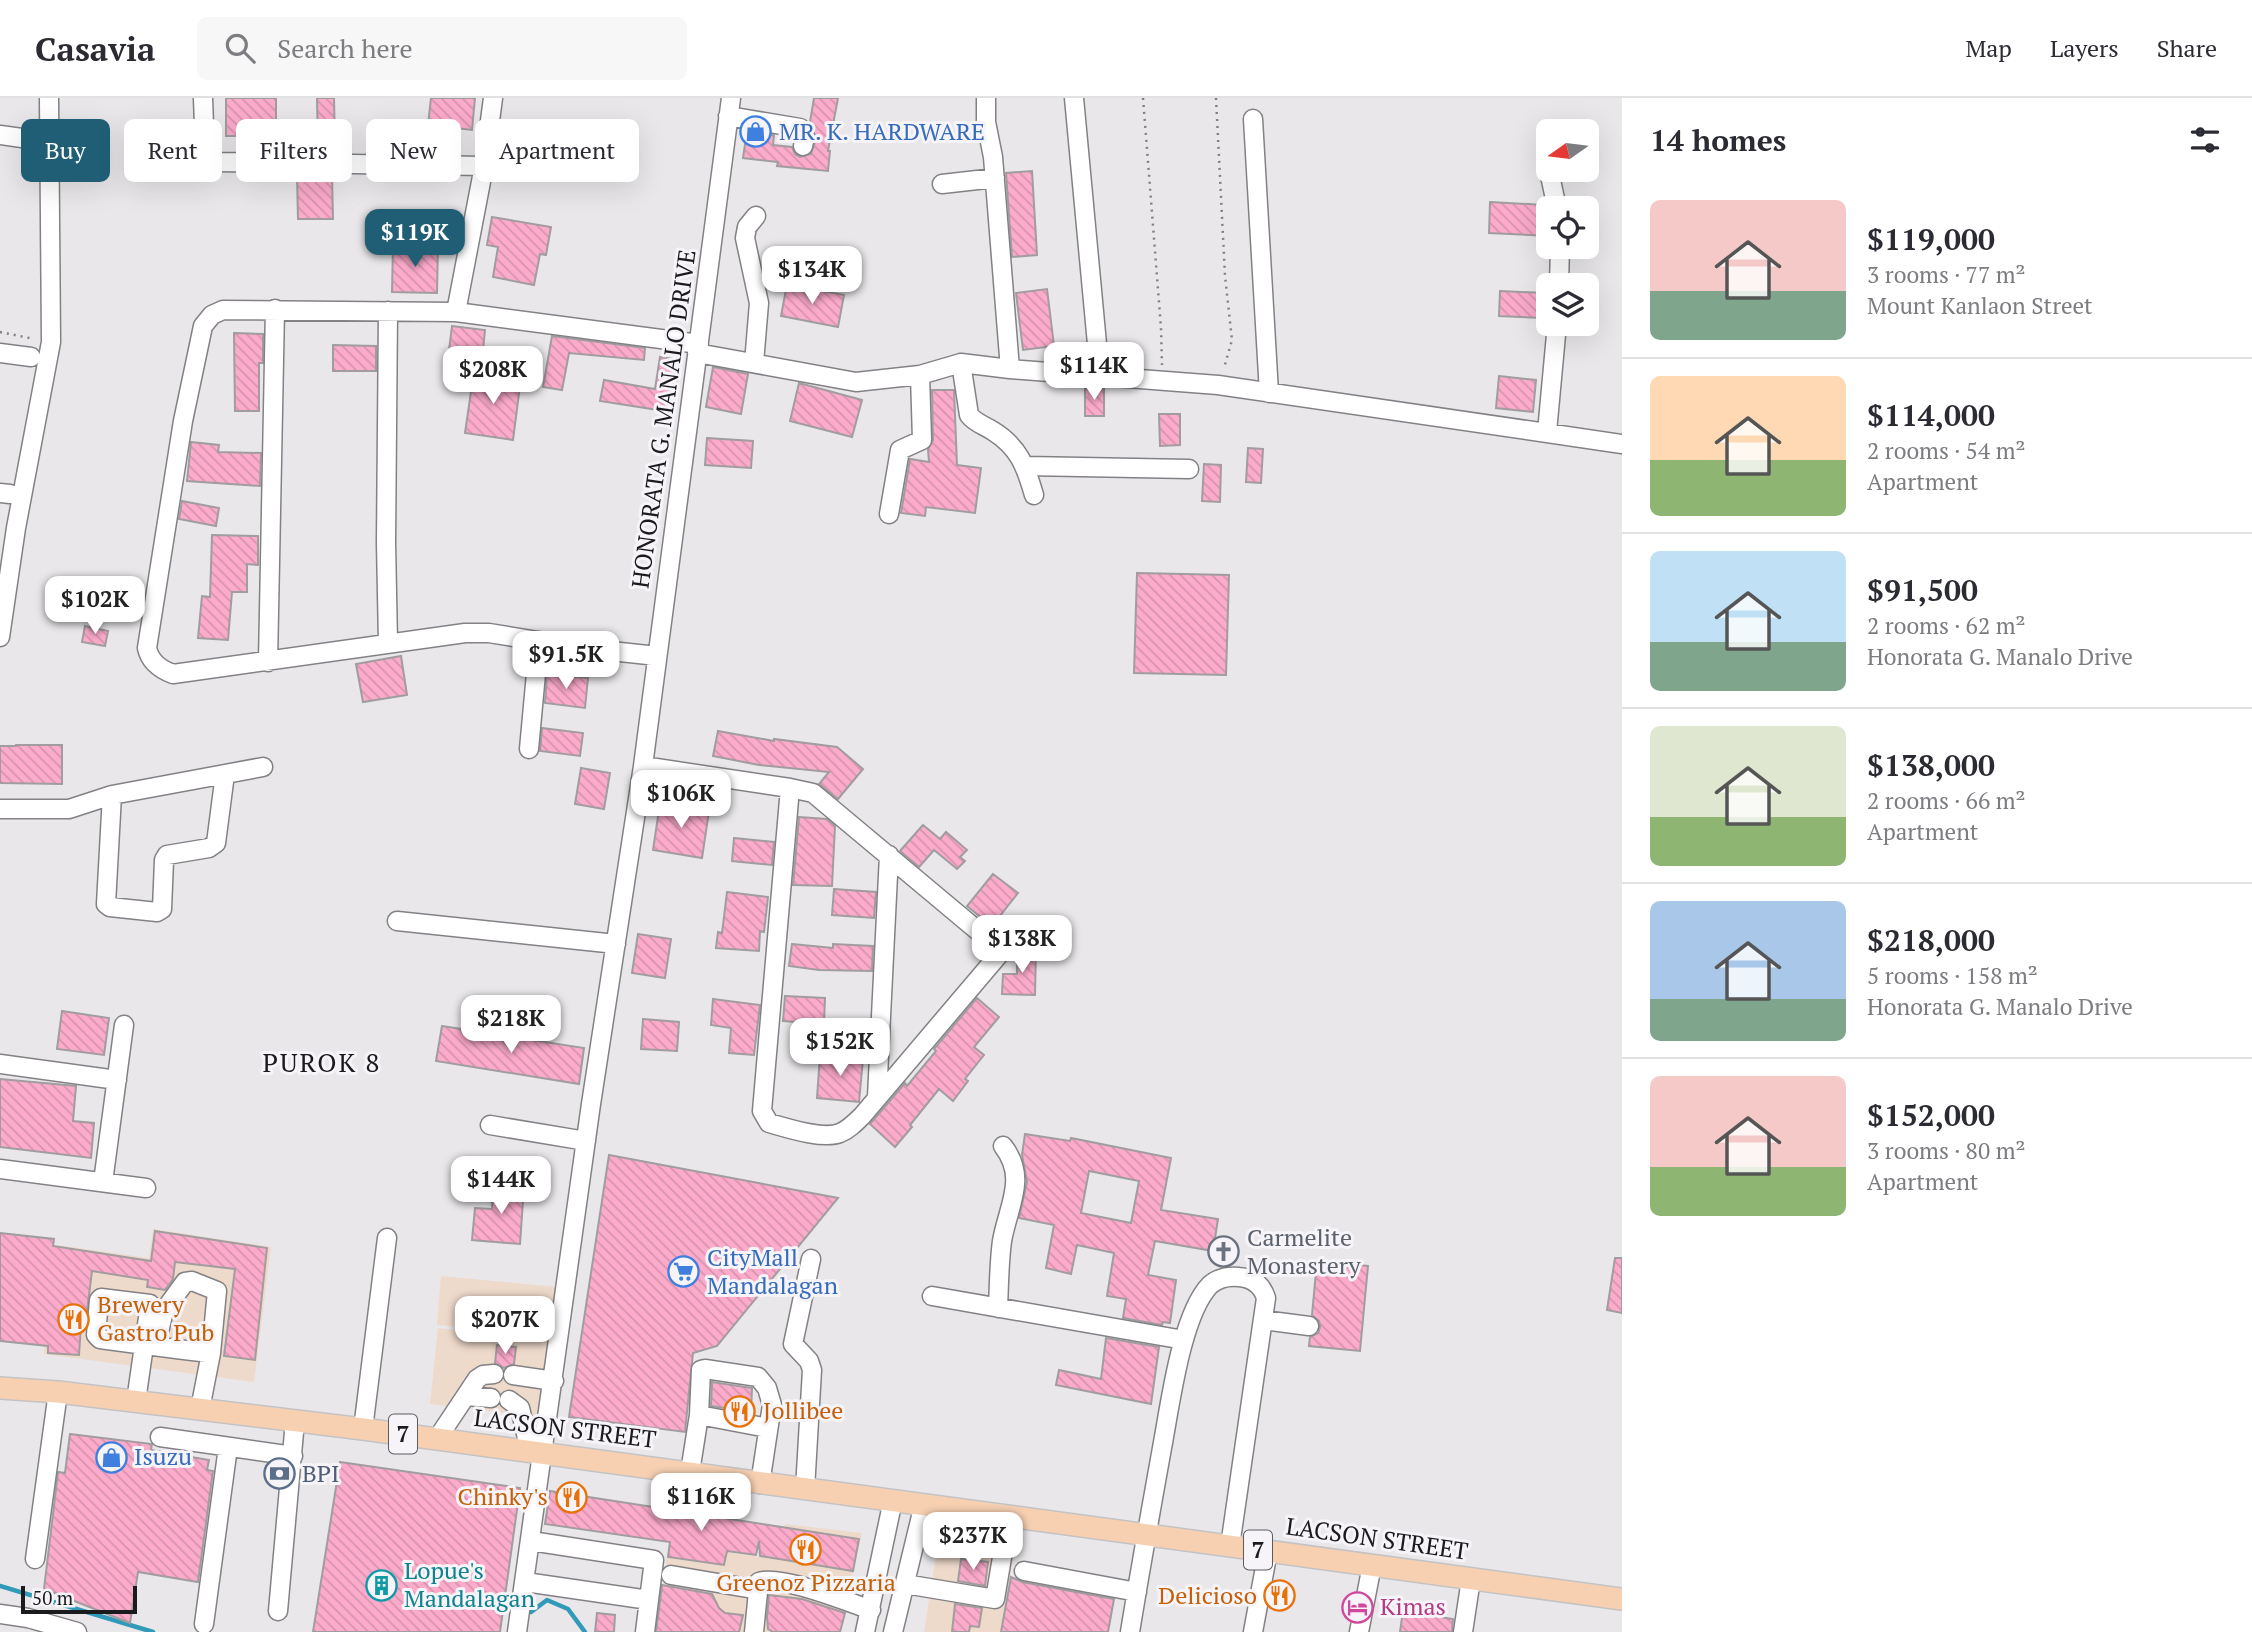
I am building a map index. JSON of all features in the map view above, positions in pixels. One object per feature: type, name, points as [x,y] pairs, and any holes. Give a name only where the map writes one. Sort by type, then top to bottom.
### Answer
[{"type":"main road","name":"LACSON STREET","points":[[0,1388],[58,1392],[437,1438],[1622,1599]]},
{"type":"street","points":[[0,637],[16,528],[51,342],[49,98]]},
{"type":"street","points":[[203,98],[206,158],[215,162],[475,166]]},
{"type":"street","points":[[491,119],[494,98]]},
{"type":"street","points":[[986,98],[986,122],[995,178],[1010,369]]},
{"type":"street","points":[[1074,98],[1100,376]]},
{"type":"street","points":[[729,107],[800,128],[804,137],[803,146]]},
{"type":"street","name":"HONORATA G. MANALO DRIVE","points":[[517,1632],[531,1541],[537,1452],[554,1381],[586,1141],[643,766],[729,107]]},
{"type":"street","points":[[1253,118],[1269,393]]},
{"type":"street","points":[[0,135],[21,138]]},
{"type":"street","points":[[942,184],[995,178]]},
{"type":"street","points":[[456,312],[481,182]]},
{"type":"street","points":[[754,363],[759,303],[745,238],[747,227],[756,216]]},
{"type":"street","points":[[268,662],[275,309]]},
{"type":"street","points":[[657,656],[477,633],[173,674],[158,667],[150,659],[147,648],[183,421],[203,326],[212,315],[223,310],[456,312],[698,348],[754,363],[856,382],[920,375],[961,363],[1162,379],[1218,384],[1622,444]]},
{"type":"street","points":[[388,311],[388,643]]},
{"type":"street","points":[[1547,432],[1556,336]]},
{"type":"street","points":[[0,353],[31,357]]},
{"type":"street","points":[[961,363],[971,418],[1010,443],[1026,466],[1034,495]]},
{"type":"street","points":[[889,514],[900,450],[922,440],[920,375]]},
{"type":"street","points":[[1026,466],[1189,469]]},
{"type":"street","points":[[529,749],[539,641]]},
{"type":"street","points":[[643,766],[790,788],[813,793],[1002,951],[852,1125],[835,1135],[769,1124],[763,1116],[790,788]]},
{"type":"street","points":[[0,809],[69,809],[112,795],[263,767]]},
{"type":"street","points":[[112,795],[106,904],[110,907],[158,912],[162,909],[164,860],[167,856],[209,848],[216,843],[225,774]]},
{"type":"street","points":[[877,1097],[889,856]]},
{"type":"street","points":[[397,921],[615,944]]},
{"type":"street","points":[[103,1182],[124,1025]]},
{"type":"street","points":[[0,1064],[117,1080]]},
{"type":"street","points":[[490,1125],[586,1141]]},
{"type":"street","points":[[998,1308],[1002,1242],[1015,1192],[1016,1174],[1013,1158],[1003,1146]]},
{"type":"street","points":[[0,1169],[146,1188]]},
{"type":"street","points":[[363,1429],[387,1238]]},
{"type":"street","points":[[805,1489],[812,1370],[809,1361],[793,1344],[811,1259]]},
{"type":"street","points":[[1130,1632],[1184,1340],[1198,1304],[1211,1284],[1228,1276],[1247,1277],[1263,1289],[1266,1298],[1230,1546]]},
{"type":"street","points":[[141,1402],[151,1346],[163,1311],[185,1282],[192,1281],[218,1293],[211,1353],[200,1409]]},
{"type":"street","points":[[932,1296],[1184,1340]]},
{"type":"street","points":[[1264,1321],[1309,1326]]},
{"type":"street","points":[[151,1346],[211,1353]]},
{"type":"street","points":[[690,1472],[703,1369],[758,1377],[771,1396],[772,1405],[760,1484]]},
{"type":"street","points":[[437,1438],[477,1379],[483,1375],[494,1374]]},
{"type":"street","points":[[513,1375],[554,1381]]},
{"type":"street","points":[[35,1559],[58,1392]]},
{"type":"street","points":[[466,1396],[491,1398]]},
{"type":"street","points":[[509,1400],[520,1408],[537,1452]]},
{"type":"street","points":[[699,1415],[768,1428]]},
{"type":"street","points":[[278,1611],[295,1421]]},
{"type":"street","points":[[160,1437],[293,1456]]},
{"type":"street","points":[[204,1624],[228,1447]]},
{"type":"street","points":[[865,1632],[893,1500]]},
{"type":"street","points":[[893,1632],[925,1504]]},
{"type":"street","points":[[905,1584],[995,1599],[1009,1516]]},
{"type":"street","points":[[531,1541],[654,1560],[645,1632]]},
{"type":"street","points":[[1253,1632],[1268,1551]]},
{"type":"street","points":[[1359,1632],[1372,1565]]},
{"type":"street","points":[[1024,1571],[1137,1592]]},
{"type":"street","points":[[671,1576],[759,1590]]},
{"type":"street","points":[[1463,1632],[1471,1579]]},
{"type":"street","points":[[754,1632],[760,1582],[763,1580],[814,1590],[871,1610]]},
{"type":"street","points":[[524,1582],[649,1600]]},
{"type":"street","points":[[0,1614],[27,1625],[77,1632]]},
{"type":"path","points":[[1143,98],[1161,328],[1162,379]]},
{"type":"path","points":[[1216,98],[1225,276],[1232,340],[1218,384]]},
{"type":"path","points":[[0,332],[51,342]]},
{"type":"shaded area","points":[[153,1229],[271,1247],[254,1382],[44,1354],[57,1245],[149,1258]]},
{"type":"shaded area","points":[[441,1276],[557,1287],[552,1335],[437,1325]]},
{"type":"shaded area","points":[[438,1328],[549,1341],[540,1417],[430,1404]]},
{"type":"shaded area","points":[[785,1524],[862,1533],[839,1632],[656,1632],[669,1543],[780,1560]]},
{"type":"shaded area","points":[[939,1536],[1015,1549],[1000,1632],[924,1632]]},
{"type":"building","points":[[226,98],[276,98],[276,119],[236,119],[236,136],[226,136]]},
{"type":"building","points":[[317,98],[334,98],[334,119],[317,119]]},
{"type":"building","points":[[431,98],[475,98],[472,130],[461,129],[461,119],[429,119]]},
{"type":"building","points":[[814,98],[838,98],[828,151],[828,171],[777,166],[778,162],[743,158],[747,131],[774,135],[773,145],[792,147],[800,157],[811,154],[816,139],[810,122]]},
{"type":"building","points":[[1032,171],[1037,255],[1012,257],[1006,173]]},
{"type":"building","points":[[297,182],[332,182],[333,219],[298,219]]},
{"type":"building","points":[[1490,202],[1536,205],[1536,235],[1489,233]]},
{"type":"building","points":[[492,217],[551,227],[546,255],[540,254],[534,285],[493,277],[498,247],[487,245]]},
{"type":"building","points":[[393,244],[438,245],[437,293],[392,292]]},
{"type":"building","points":[[787,284],[844,295],[838,327],[781,316]]},
{"type":"building","points":[[1047,289],[1054,346],[1023,350],[1016,293]]},
{"type":"building","points":[[1500,291],[1536,293],[1536,318],[1499,316]]},
{"type":"building","points":[[452,326],[485,330],[481,370],[447,366]]},
{"type":"building","points":[[234,333],[263,334],[263,363],[259,363],[259,411],[235,411]]},
{"type":"building","points":[[552,336],[645,348],[644,360],[569,353],[562,390],[543,387]]},
{"type":"building","points":[[333,345],[376,346],[376,371],[333,371]]},
{"type":"building","points":[[660,357],[680,360],[671,412],[600,401],[604,380],[655,389]]},
{"type":"building","points":[[713,367],[748,374],[741,414],[706,407]]},
{"type":"building","points":[[474,371],[521,378],[513,440],[465,433]]},
{"type":"building","points":[[1499,376],[1536,380],[1533,412],[1496,408]]},
{"type":"building","points":[[799,383],[862,400],[852,437],[790,421]]},
{"type":"building","points":[[1085,389],[1104,389],[1104,416],[1085,416]]},
{"type":"building","points":[[932,390],[954,390],[957,465],[981,468],[975,513],[926,507],[925,516],[901,513],[910,459],[929,462],[928,449],[933,440]]},
{"type":"building","points":[[1159,414],[1180,414],[1180,445],[1160,446]]},
{"type":"building","points":[[707,438],[753,441],[751,468],[705,465]]},
{"type":"building","points":[[191,442],[219,445],[218,452],[261,453],[260,486],[187,481]]},
{"type":"building","points":[[1248,448],[1263,449],[1261,483],[1246,482]]},
{"type":"building","points":[[1204,464],[1221,465],[1220,502],[1202,501]]},
{"type":"building","points":[[182,501],[219,508],[216,526],[179,519]]},
{"type":"building","points":[[212,535],[258,536],[258,565],[247,564],[247,592],[232,592],[228,640],[198,638],[202,596],[210,597]]},
{"type":"building","points":[[1137,573],[1229,575],[1226,675],[1134,673]]},
{"type":"building","points":[[85,626],[108,631],[105,646],[82,642]]},
{"type":"building","points":[[401,656],[407,695],[363,702],[356,664]]},
{"type":"building","points":[[547,674],[588,678],[585,708],[545,703]]},
{"type":"building","points":[[542,728],[583,733],[580,756],[540,751]]},
{"type":"building","points":[[718,731],[774,741],[837,747],[863,769],[838,799],[819,784],[829,772],[759,765],[713,756]]},
{"type":"building","points":[[62,745],[62,784],[0,783],[0,746]]},
{"type":"building","points":[[581,768],[610,773],[604,809],[575,804]]},
{"type":"building","points":[[660,803],[709,811],[702,858],[653,850]]},
{"type":"building","points":[[799,817],[827,819],[835,826],[832,886],[793,885]]},
{"type":"building","points":[[923,825],[940,839],[946,832],[967,850],[960,857],[965,861],[957,869],[934,850],[919,867],[900,851]]},
{"type":"building","points":[[734,838],[774,842],[772,865],[732,861]]},
{"type":"building","points":[[993,874],[1018,893],[992,926],[967,906]]},
{"type":"building","points":[[834,889],[876,892],[874,918],[832,915]]},
{"type":"building","points":[[727,892],[768,897],[764,932],[760,931],[759,951],[716,948],[718,932],[722,933]]},
{"type":"building","points":[[638,934],[671,939],[665,978],[632,973]]},
{"type":"building","points":[[792,944],[833,948],[833,944],[873,946],[872,971],[819,970],[789,966]]},
{"type":"building","points":[[1017,948],[1036,949],[1035,995],[1002,994],[1003,974],[1017,974]]},
{"type":"building","points":[[785,996],[825,998],[824,1024],[783,1021]]},
{"type":"building","points":[[977,998],[999,1017],[974,1047],[984,1055],[965,1079],[968,1081],[953,1101],[939,1089],[895,1147],[870,1124],[905,1083],[907,1086]]},
{"type":"building","points":[[713,999],[760,1005],[754,1055],[729,1053],[731,1028],[711,1025]]},
{"type":"building","points":[[62,1011],[109,1018],[104,1055],[57,1049]]},
{"type":"building","points":[[643,1019],[679,1022],[677,1051],[641,1049]]},
{"type":"building","points":[[442,1026],[584,1048],[579,1084],[436,1061]]},
{"type":"building","points":[[820,1055],[863,1059],[859,1102],[817,1098]]},
{"type":"building","points":[[0,1079],[76,1086],[73,1121],[94,1123],[91,1158],[0,1147]]},
{"type":"building","points":[[1025,1134],[1070,1141],[1071,1138],[1171,1158],[1161,1210],[1218,1219],[1213,1251],[1155,1241],[1148,1275],[1176,1280],[1170,1323],[1163,1322],[1162,1325],[1123,1318],[1126,1299],[1107,1296],[1114,1253],[1077,1245],[1071,1274],[1046,1268],[1054,1225],[1019,1218],[1027,1182],[1022,1155]],"holes":[[[1089,1171],[1139,1181],[1131,1223],[1081,1213]]]},
{"type":"building","name":"CityMall Mandalagan","points":[[609,1155],[838,1198],[717,1346],[693,1353],[685,1432],[569,1417]]},
{"type":"building","points":[[493,1184],[524,1186],[520,1244],[472,1240],[475,1208],[492,1209]]},
{"type":"building","points":[[155,1231],[267,1248],[255,1360],[224,1356],[235,1269],[175,1262],[173,1279],[165,1290],[147,1287],[148,1280],[92,1271],[87,1311],[82,1311],[79,1355],[48,1353],[48,1346],[0,1341],[0,1233],[54,1239],[53,1246],[151,1261]]},
{"type":"building","points":[[1615,1258],[1622,1258],[1622,1313],[1607,1310]]},
{"type":"building","points":[[1317,1261],[1368,1266],[1360,1351],[1309,1346],[1310,1337],[1318,1333],[1320,1327],[1319,1321],[1312,1315]]},
{"type":"building","points":[[1106,1338],[1159,1347],[1151,1404],[1056,1385],[1059,1370],[1101,1379]]},
{"type":"building","points":[[497,1345],[516,1347],[514,1364],[504,1368],[495,1363]]},
{"type":"building","points":[[712,1382],[752,1388],[751,1412],[711,1406]]},
{"type":"building","points":[[70,1434],[152,1444],[151,1450],[209,1460],[207,1470],[213,1471],[198,1582],[138,1572],[130,1623],[44,1589],[58,1472],[65,1473]]},
{"type":"building","points":[[340,1462],[520,1488],[500,1632],[313,1632]]},
{"type":"building","points":[[550,1491],[859,1539],[853,1571],[760,1556],[759,1541],[756,1555],[727,1551],[724,1565],[668,1557],[670,1542],[545,1524]]},
{"type":"building","points":[[961,1559],[988,1562],[985,1586],[958,1581]]},
{"type":"building","points":[[1011,1577],[1022,1582],[1114,1599],[1108,1632],[1001,1632]]},
{"type":"building","points":[[662,1585],[712,1594],[719,1608],[725,1613],[743,1615],[739,1632],[656,1632]]},
{"type":"building","points":[[769,1595],[802,1599],[845,1613],[840,1632],[773,1632],[768,1629]]},
{"type":"building","points":[[955,1604],[982,1608],[979,1627],[970,1626],[969,1632],[952,1632]]},
{"type":"building","points":[[1403,1611],[1453,1619],[1452,1632],[1400,1632]]},
{"type":"building","points":[[597,1613],[615,1615],[614,1632],[595,1632]]},
{"type":"waterway","points":[[0,1586],[153,1632]]},
{"type":"waterway","points":[[531,1612],[547,1600],[568,1609],[585,1632]]},
{"type":"place","name":"MR. K. HARDWARE","points":[[756,132]]},
{"type":"place","name":"Carmelite Monastery","points":[[1224,1252]]},
{"type":"place","name":"CityMall Mandalagan","points":[[684,1272]]},
{"type":"place","name":"Brewery Gastro Pub","points":[[74,1319]]},
{"type":"place","name":"Jollibee","points":[[740,1411]]},
{"type":"place","name":"Isuzu","points":[[111,1457]]},
{"type":"place","name":"BPI","points":[[279,1474]]},
{"type":"place","name":"Chinky's","points":[[571,1497]]},
{"type":"place","name":"Greenoz Pizzaria","points":[[806,1549]]},
{"type":"place","name":"Lopue's Mandalagan","points":[[381,1585]]},
{"type":"place","name":"Delicioso","points":[[1280,1596]]},
{"type":"place","name":"Kimas","points":[[1357,1607]]},
{"type":"district","name":"PUROK 8","points":[[322,1063]]}]
